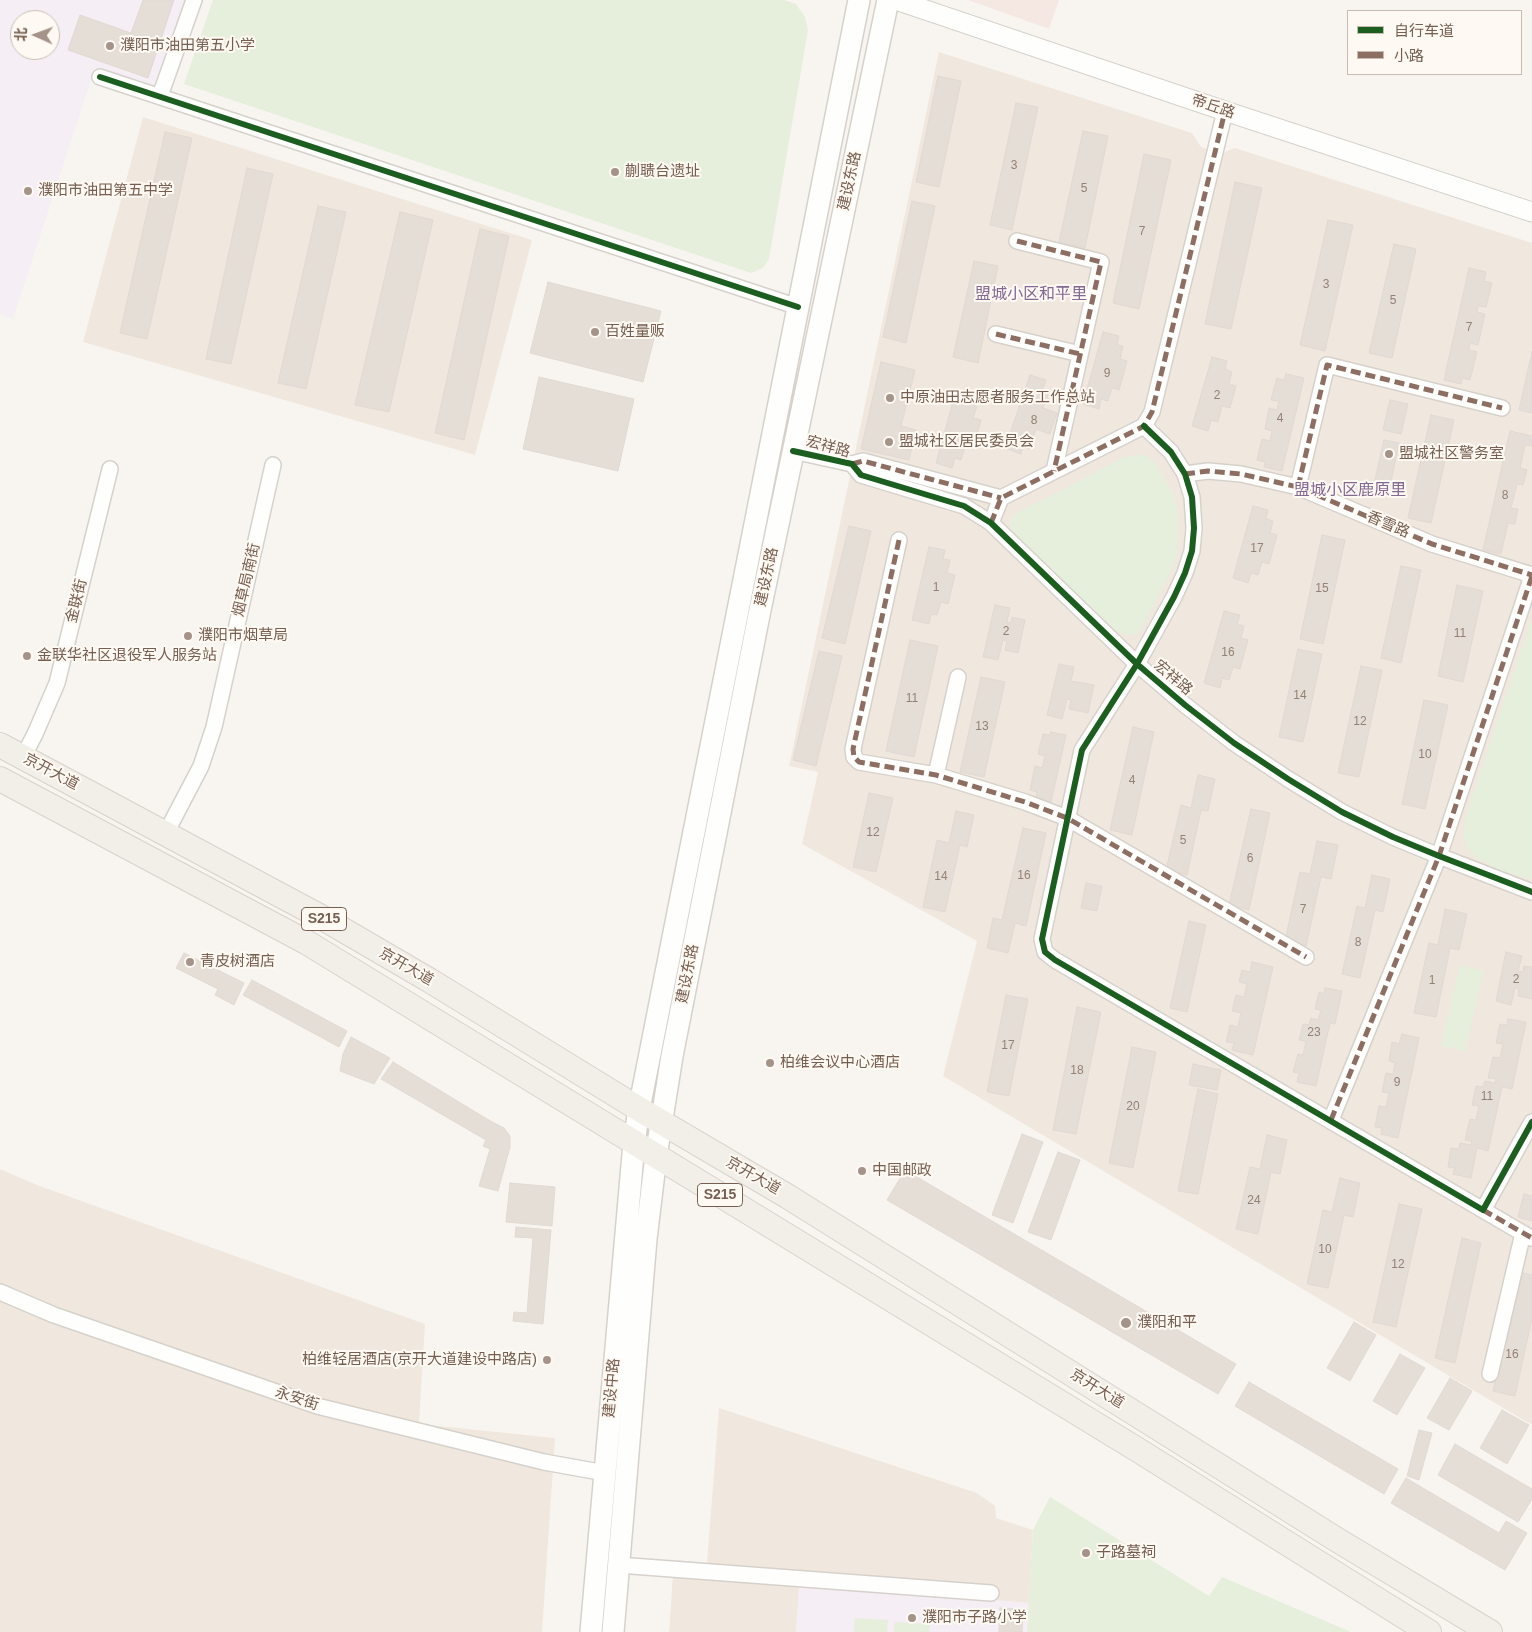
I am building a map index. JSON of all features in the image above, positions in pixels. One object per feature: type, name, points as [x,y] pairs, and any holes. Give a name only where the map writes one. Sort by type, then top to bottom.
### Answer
[{"type":"main road","name":"建设东路","points":[[634,1143],[639,1109],[859,0]]},
{"type":"main road","name":"建设东路","points":[[656,1156],[672,1056],[715,830],[888,0]]},
{"type":"main road","name":"京开大道","points":[[0,745],[321,917],[379,951],[639,1109],[787,1196],[1331,1536],[1490,1632]]},
{"type":"main road","name":"京开大道","points":[[0,780],[306,942],[1138,1450],[1429,1632]]},
{"type":"main road","name":"建设中路","points":[[591,1632],[634,1143]]},
{"type":"main road","name":"建设中路","points":[[613,1632],[646,1239],[656,1156]]},
{"type":"street","points":[[160,96],[194,0]]},
{"type":"street","name":"帝丘路","points":[[896,0],[1224,111],[1532,212]]},
{"type":"street","points":[[100,76],[798,307]]},
{"type":"street","points":[[991,523],[1001,498],[1144,426],[1152,412],[1224,111]]},
{"type":"street","points":[[1017,241],[1101,262],[1054,471]]},
{"type":"street","points":[[996,334],[1080,354]]},
{"type":"street","points":[[1298,487],[1327,365],[1502,408]]},
{"type":"street","points":[[1144,426],[1171,452],[1185,474],[1192,497],[1194,528],[1192,551],[1178,589],[1137,664],[1082,750],[1042,939],[1045,952],[1055,960],[1527,1236],[1490,1374]]},
{"type":"street","name":"宏祥路","points":[[793,450],[852,464],[861,475],[964,506],[991,523],[1137,664],[1234,743],[1342,812],[1393,837],[1532,892]]},
{"type":"street","points":[[852,464],[863,461],[1001,498]]},
{"type":"street","name":"烟草局南街","points":[[166,833],[201,766],[214,727],[273,465]]},
{"type":"street","name":"金联街","points":[[22,757],[35,734],[57,683],[110,469]]},
{"type":"street","name":"香雪路","points":[[1185,474],[1208,471],[1241,474],[1298,487],[1432,544],[1532,576]]},
{"type":"street","points":[[900,540],[853,749],[854,756],[859,762],[936,775],[1025,802],[1067,818],[1306,957]]},
{"type":"street","points":[[1331,1120],[1439,856],[1532,576]]},
{"type":"street","points":[[936,775],[958,677]]},
{"type":"street","points":[[1483,1210],[1532,1122]]},
{"type":"street","name":"永安街","points":[[0,1292],[54,1316],[317,1406],[544,1462],[605,1473]]},
{"type":"street","points":[[618,1565],[991,1593]]},
{"type":"shaded area","name":"濮阳市油田第五中学","points":[[0,0],[185,0],[156,88],[95,68],[13,319],[0,314]]},
{"type":"shaded area","points":[[968,0],[1059,0],[1049,29]]},
{"type":"shaded area","points":[[939,52],[1192,133],[1201,147],[1222,153],[1235,148],[1532,243],[1532,1425],[943,1076],[977,941],[802,844],[818,772],[789,766]]},
{"type":"shaded area","points":[[143,117],[532,240],[475,455],[83,342]]},
{"type":"shaded area","points":[[0,1169],[37,1185],[425,1324],[419,1424],[555,1438],[542,1632],[0,1632]]},
{"type":"shaded area","points":[[719,1408],[977,1493],[995,1506],[996,1518],[1033,1530],[1029,1603],[800,1585],[796,1632],[669,1632],[674,1560],[707,1563]]},
{"type":"shaded area","name":"濮阳市子路小学","points":[[799,1585],[1029,1603],[1027,1632],[796,1632]]},
{"type":"green space","name":"蒯聩台遗址","points":[[213,0],[784,0],[796,4],[805,17],[808,30],[769,259],[763,268],[751,273],[184,84]]},
{"type":"green space","points":[[1143,455],[1156,463],[1174,496],[1179,521],[1177,554],[1172,570],[1142,627],[1138,633],[1132,635],[1121,634],[1114,629],[1018,538],[1011,529],[1010,522],[1016,513],[1125,457]]},
{"type":"green space","points":[[1532,618],[1532,880],[1501,871],[1476,857],[1467,847],[1463,832],[1467,812]]},
{"type":"green space","points":[[1460,965],[1484,971],[1465,1051],[1441,1046]]},
{"type":"green space","name":"子路墓祠","points":[[1050,1497],[1209,1596],[1222,1577],[1351,1632],[1027,1632],[1033,1530]]},
{"type":"green space","points":[[855,1618],[888,1620],[887,1632],[854,1632]]},
{"type":"green space","points":[[895,1622],[930,1624],[929,1632],[894,1632]]},
{"type":"building","points":[[143,0],[174,0],[148,78],[68,50],[80,15],[131,33]]},
{"type":"building","points":[[938,76],[961,81],[939,187],[916,182]]},
{"type":"building","points":[[1016,103],[1038,107],[1012,230],[990,225]]},
{"type":"building","points":[[1083,131],[1108,136],[1085,248],[1059,242]]},
{"type":"building","points":[[165,132],[192,138],[147,339],[120,333]]},
{"type":"building","points":[[1144,154],[1171,160],[1139,309],[1113,303]]},
{"type":"building","points":[[247,168],[273,174],[231,364],[206,359]]},
{"type":"building","points":[[1235,182],[1262,188],[1231,329],[1205,324]]},
{"type":"building","points":[[912,201],[935,206],[906,343],[883,337]]},
{"type":"building","points":[[318,206],[346,212],[306,389],[278,383]]},
{"type":"building","points":[[400,212],[433,220],[389,412],[355,405]]},
{"type":"building","points":[[1328,220],[1353,225],[1325,351],[1300,345]]},
{"type":"building","points":[[480,229],[509,236],[464,440],[435,433]]},
{"type":"building","points":[[1394,244],[1416,249],[1392,358],[1369,353]]},
{"type":"building","points":[[974,261],[998,266],[978,363],[953,357]]},
{"type":"building","points":[[1469,268],[1486,272],[1484,281],[1492,283],[1486,307],[1478,306],[1477,312],[1485,314],[1478,345],[1470,343],[1469,350],[1477,352],[1470,380],[1462,378],[1461,384],[1444,380]]},
{"type":"building","name":"百姓量贩","points":[[548,282],[661,311],[643,382],[530,353]]},
{"type":"building","points":[[1103,332],[1119,336],[1117,345],[1123,346],[1120,359],[1127,361],[1119,390],[1112,388],[1108,401],[1101,399],[1099,409],[1083,404]]},
{"type":"building","points":[[1532,352],[1532,413],[1519,410]]},
{"type":"building","points":[[1212,357],[1227,361],[1225,369],[1232,372],[1229,384],[1236,386],[1230,408],[1222,406],[1218,422],[1211,420],[1208,431],[1192,426]]},
{"type":"building","name":"中原油田志愿者服务工作总站","points":[[881,362],[915,370],[901,426],[916,430],[909,460],[861,449]]},
{"type":"building","points":[[1286,374],[1304,378],[1282,471],[1264,467],[1265,462],[1257,460],[1262,439],[1270,441],[1272,431],[1265,429],[1269,408],[1277,410],[1279,401],[1271,400],[1277,378],[1284,380]]},
{"type":"building","points":[[1030,375],[1046,380],[1042,391],[1049,393],[1043,408],[1057,413],[1050,434],[1036,429],[1029,449],[1023,447],[1021,454],[1005,448]]},
{"type":"building","points":[[539,377],[634,399],[618,471],[523,449]]},
{"type":"building","points":[[956,391],[972,396],[970,404],[977,406],[973,418],[981,420],[973,449],[965,447],[961,460],[955,458],[952,468],[936,463]]},
{"type":"building","points":[[1390,400],[1408,404],[1401,434],[1383,430]]},
{"type":"building","points":[[1431,415],[1454,420],[1431,523],[1408,518]]},
{"type":"building","points":[[1510,431],[1532,436],[1532,446],[1525,445],[1520,468],[1527,470],[1523,485],[1517,484],[1511,508],[1518,509],[1515,524],[1508,523],[1501,554],[1483,550]]},
{"type":"building","points":[[1384,440],[1399,443],[1388,496],[1372,493]]},
{"type":"building","points":[[1253,506],[1268,510],[1266,519],[1273,521],[1270,533],[1277,535],[1269,564],[1262,562],[1258,575],[1251,573],[1248,583],[1233,578]]},
{"type":"building","points":[[849,526],[871,531],[845,644],[822,638]]},
{"type":"building","points":[[1322,535],[1345,540],[1323,644],[1300,639]]},
{"type":"building","points":[[929,547],[945,550],[943,559],[950,560],[947,573],[955,575],[948,604],[941,602],[937,615],[931,614],[929,624],[912,620]]},
{"type":"building","points":[[1401,566],[1421,570],[1401,663],[1381,658]]},
{"type":"building","points":[[1457,585],[1483,591],[1463,682],[1438,676]]},
{"type":"building","points":[[995,605],[1010,608],[1007,622],[1011,623],[1012,617],[1025,620],[1018,653],[1005,650],[1007,641],[1003,640],[998,660],[983,657]]},
{"type":"building","points":[[1224,611],[1240,615],[1237,624],[1244,626],[1241,638],[1248,640],[1240,669],[1233,667],[1229,680],[1222,678],[1220,688],[1204,683]]},
{"type":"building","points":[[910,640],[938,646],[914,757],[886,751]]},
{"type":"building","points":[[1298,649],[1322,654],[1303,742],[1279,737]]},
{"type":"building","points":[[819,651],[842,656],[816,766],[793,760]]},
{"type":"building","points":[[1059,664],[1074,667],[1071,681],[1094,685],[1088,713],[1069,709],[1071,700],[1067,699],[1062,719],[1047,715]]},
{"type":"building","points":[[1361,666],[1382,670],[1359,777],[1338,773]]},
{"type":"building","points":[[981,677],[1005,682],[984,777],[960,772]]},
{"type":"building","points":[[1424,700],[1448,705],[1425,809],[1402,804]]},
{"type":"building","points":[[1133,727],[1154,732],[1132,835],[1110,830]]},
{"type":"building","points":[[1051,732],[1066,735],[1051,802],[1036,798],[1037,792],[1030,790],[1035,766],[1042,768],[1045,756],[1038,754],[1043,734],[1050,735]]},
{"type":"building","points":[[1198,775],[1215,779],[1208,811],[1201,810],[1187,875],[1166,870],[1181,805],[1191,808]]},
{"type":"building","points":[[869,793],[893,798],[876,872],[853,867]]},
{"type":"building","points":[[1251,809],[1270,813],[1249,910],[1229,905]]},
{"type":"building","points":[[956,811],[974,815],[967,847],[960,845],[945,912],[923,907],[937,840],[949,843]]},
{"type":"building","points":[[1023,828],[1046,833],[1026,926],[1015,923],[1008,953],[987,948],[993,918],[1002,920]]},
{"type":"building","points":[[1317,841],[1338,845],[1331,879],[1321,877],[1306,946],[1285,941],[1300,872],[1310,874]]},
{"type":"building","points":[[1372,875],[1390,879],[1383,912],[1375,910],[1360,978],[1342,974],[1357,906],[1365,908]]},
{"type":"building","points":[[1086,883],[1102,886],[1097,911],[1081,908]]},
{"type":"building","points":[[1445,909],[1467,914],[1459,950],[1450,948],[1436,1017],[1414,1013],[1429,943],[1438,945]]},
{"type":"building","points":[[1189,921],[1206,925],[1187,1012],[1170,1008]]},
{"type":"building","points":[[1506,952],[1522,956],[1518,971],[1523,972],[1524,966],[1532,967],[1532,999],[1518,996],[1519,989],[1515,988],[1511,1005],[1496,1001]]},
{"type":"building","points":[[184,953],[244,983],[234,1005],[215,995],[218,989],[176,968]]},
{"type":"building","points":[[1252,962],[1273,967],[1253,1055],[1232,1050],[1234,1043],[1226,1042],[1230,1025],[1238,1027],[1241,1013],[1232,1011],[1236,995],[1244,997],[1247,984],[1239,982],[1242,970],[1250,972]]},
{"type":"building","points":[[252,980],[347,1031],[339,1047],[243,995]]},
{"type":"building","points":[[1325,988],[1342,991],[1335,1024],[1330,1023],[1316,1086],[1297,1082],[1299,1073],[1293,1072],[1298,1054],[1303,1055],[1306,1041],[1299,1040],[1303,1024],[1309,1025],[1311,1018],[1318,1020],[1321,1010],[1315,1009],[1319,992],[1324,994]]},
{"type":"building","points":[[1006,995],[1028,999],[1009,1096],[987,1092]]},
{"type":"building","points":[[1077,1007],[1101,1012],[1076,1134],[1053,1130]]},
{"type":"building","points":[[1508,1019],[1526,1022],[1512,1089],[1502,1087],[1488,1151],[1477,1148],[1471,1178],[1453,1174],[1455,1168],[1448,1167],[1451,1148],[1459,1149],[1460,1143],[1471,1145],[1472,1141],[1465,1140],[1470,1119],[1476,1120],[1479,1106],[1472,1105],[1476,1086],[1483,1087],[1485,1081],[1495,1083],[1496,1079],[1488,1078],[1493,1057],[1500,1058],[1503,1044],[1496,1043],[1500,1024],[1507,1025]]},
{"type":"building","points":[[1402,1034],[1419,1038],[1398,1138],[1381,1134],[1382,1128],[1375,1127],[1379,1106],[1386,1107],[1389,1093],[1382,1092],[1386,1073],[1393,1074],[1395,1063],[1389,1061],[1392,1042],[1399,1044]]},
{"type":"building","points":[[351,1037],[390,1058],[374,1084],[340,1071],[343,1054]]},
{"type":"building","points":[[1132,1047],[1156,1052],[1133,1168],[1109,1163]]},
{"type":"building","points":[[393,1062],[504,1128],[510,1136],[510,1147],[498,1191],[479,1186],[490,1149],[483,1146],[486,1140],[381,1079]]},
{"type":"building","points":[[1193,1064],[1221,1070],[1217,1090],[1189,1085]]},
{"type":"building","points":[[1198,1089],[1218,1094],[1198,1194],[1178,1191]]},
{"type":"building","points":[[1022,1134],[1043,1142],[1013,1223],[992,1215]]},
{"type":"building","points":[[1267,1135],[1287,1140],[1280,1174],[1271,1172],[1258,1234],[1236,1229],[1250,1167],[1260,1169]]},
{"type":"building","points":[[1058,1152],[1080,1160],[1051,1240],[1028,1232]]},
{"type":"building","points":[[905,1170],[1236,1364],[1218,1394],[887,1200]]},
{"type":"building","points":[[1340,1178],[1360,1183],[1353,1217],[1344,1215],[1328,1288],[1307,1284],[1323,1210],[1332,1212]]},
{"type":"building","points":[[510,1183],[555,1187],[552,1226],[506,1222]]},
{"type":"building","points":[[1524,1194],[1532,1196],[1532,1221],[1518,1217]]},
{"type":"building","points":[[1399,1204],[1422,1209],[1396,1327],[1373,1322]]},
{"type":"building","points":[[516,1227],[551,1230],[543,1324],[513,1321],[514,1312],[527,1313],[533,1238],[515,1237]]},
{"type":"building","points":[[1462,1238],[1481,1243],[1455,1363],[1435,1358]]},
{"type":"building","points":[[1519,1272],[1532,1275],[1532,1318],[1515,1396],[1493,1391]]},
{"type":"building","points":[[1354,1322],[1376,1335],[1350,1381],[1327,1368]]},
{"type":"building","points":[[1400,1354],[1425,1368],[1397,1415],[1373,1401]]},
{"type":"building","points":[[1450,1378],[1472,1391],[1449,1430],[1427,1418]]},
{"type":"building","points":[[1249,1382],[1398,1469],[1384,1494],[1235,1406]]},
{"type":"building","points":[[1502,1410],[1529,1425],[1507,1464],[1480,1448]]},
{"type":"building","points":[[1419,1430],[1432,1433],[1419,1480],[1407,1476]]},
{"type":"building","points":[[1455,1444],[1532,1489],[1532,1499],[1518,1522],[1438,1475]]},
{"type":"building","points":[[1406,1478],[1499,1533],[1506,1521],[1527,1533],[1505,1570],[1391,1503]]},
{"type":"building","points":[[1000,1608],[1023,1609],[1022,1632],[999,1632]]},
{"type":"marked path","points":[[991,523],[1001,498],[1144,426],[1152,412],[1225,111]]},
{"type":"marked path","points":[[1017,241],[1101,262],[1054,471]]},
{"type":"marked path","points":[[996,334],[1080,354]]},
{"type":"marked path","points":[[1298,487],[1327,365],[1502,408]]},
{"type":"marked path","points":[[852,464],[863,461],[1001,498]]},
{"type":"marked path","points":[[1185,474],[1208,471],[1241,474],[1298,487],[1432,544],[1532,575]]},
{"type":"marked path","points":[[899,540],[853,749],[854,757],[859,762],[936,775],[1025,802],[1067,818],[1306,957]]},
{"type":"marked path","points":[[1331,1120],[1439,856],[1532,576]]},
{"type":"marked path","points":[[1483,1210],[1532,1238]]},
{"type":"cycle path","points":[[100,77],[798,307]]},
{"type":"cycle path","points":[[1144,426],[1171,452],[1185,474],[1192,497],[1194,528],[1192,551],[1174,597],[1137,664],[1082,750],[1042,939],[1045,952],[1055,960],[1483,1210],[1532,1122]]},
{"type":"cycle path","points":[[793,451],[852,464],[861,475],[964,506],[991,523],[1137,664],[1234,743],[1342,812],[1393,837],[1532,892]]},
{"type":"place","name":"濮阳市油田第五小学","points":[[110,46]]},
{"type":"place","name":"蒯聩台遗址","points":[[615,172]]},
{"type":"place","name":"濮阳市油田第五中学","points":[[28,191]]},
{"type":"place","name":"百姓量贩","points":[[595,332]]},
{"type":"place","name":"中原油田志愿者服务工作总站","points":[[890,398]]},
{"type":"place","name":"盟城社区居民委员会","points":[[889,442]]},
{"type":"place","name":"盟城社区警务室","points":[[1389,454]]},
{"type":"place","name":"濮阳市烟草局","points":[[188,636]]},
{"type":"place","name":"金联华社区退役军人服务站","points":[[27,656]]},
{"type":"place","name":"青皮树酒店","points":[[190,962]]},
{"type":"place","name":"柏维会议中心酒店","points":[[770,1063]]},
{"type":"place","name":"中国邮政","points":[[862,1171]]},
{"type":"place","name":"濮阳和平","points":[[1126,1323]]},
{"type":"place","name":"柏维轻居酒店(京开大道建设中路店)","points":[[547,1360]]},
{"type":"place","name":"子路墓祠","points":[[1086,1553]]},
{"type":"place","name":"濮阳市子路小学","points":[[912,1618]]},
{"type":"district","name":"盟城小区和平里","points":[[1031,295]]},
{"type":"district","name":"盟城小区鹿原里","points":[[1350,491]]}]
